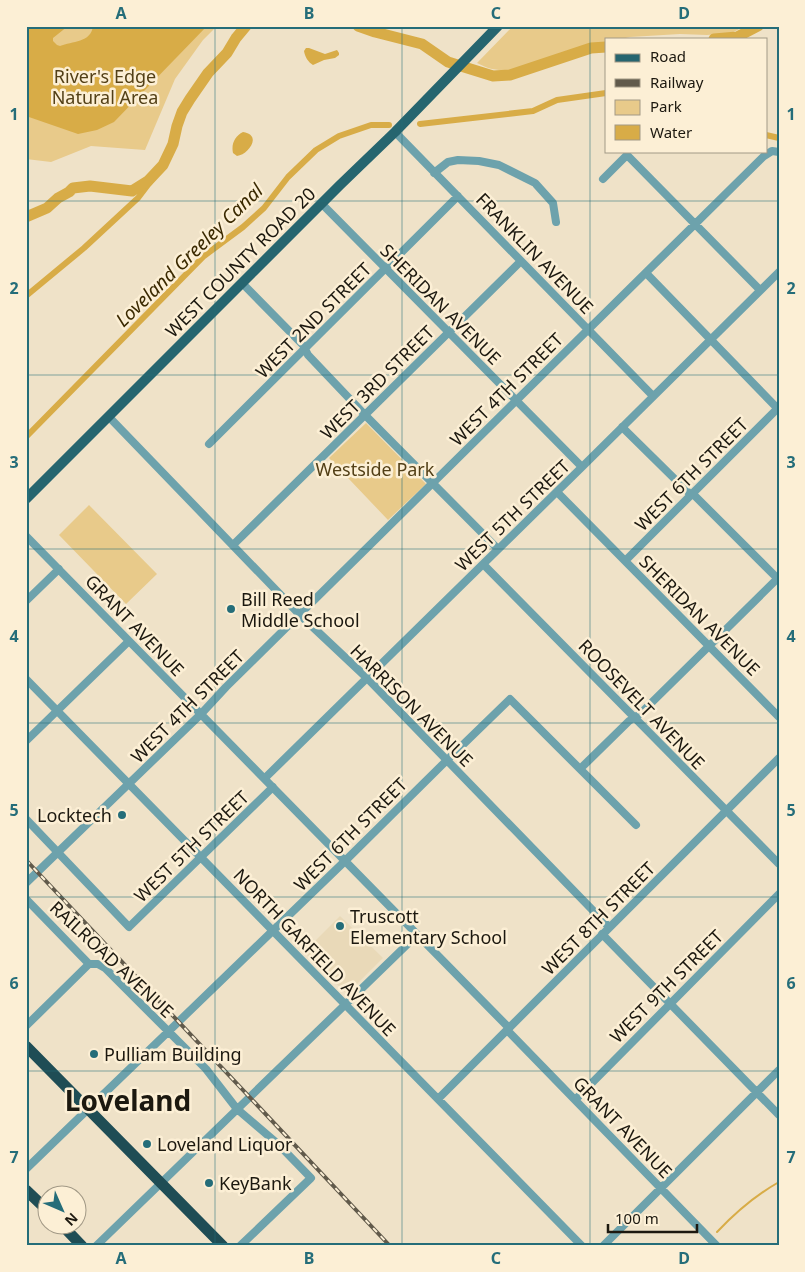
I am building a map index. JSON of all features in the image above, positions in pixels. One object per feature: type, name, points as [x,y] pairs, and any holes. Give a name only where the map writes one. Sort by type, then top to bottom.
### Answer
[{"type":"highway","points":[[26,1046],[223,1246]]},
{"type":"highway","points":[[26,1190],[38,1201]]},
{"type":"highway","points":[[71,1234],[82,1246]]},
{"type":"main road","name":"WEST COUNTY ROAD 20","points":[[26,499],[321,203],[395,132],[498,26]]},
{"type":"street","name":"FRANKLIN AVENUE","points":[[395,132],[653,396]]},
{"type":"street","name":"WEST 4TH STREET","points":[[26,883],[201,714],[768,152],[777,152]]},
{"type":"street","points":[[603,180],[627,155],[760,290]]},
{"type":"street","points":[[434,173],[448,162],[458,160],[479,161],[499,165],[534,183],[553,203],[556,222]]},
{"type":"street","name":"WEST 2ND STREET","points":[[209,444],[458,196]]},
{"type":"street","name":"SHERIDAN AVENUE","points":[[321,203],[582,467]]},
{"type":"street","name":"WEST 3RD STREET","points":[[233,545],[521,261]]},
{"type":"street","name":"WEST 5TH STREET","points":[[264,778],[779,272]]},
{"type":"street","points":[[646,273],[778,409]]},
{"type":"street","points":[[242,283],[303,345],[308,355],[365,415],[498,550]]},
{"type":"street","name":"WEST 6TH STREET","points":[[625,561],[778,409]]},
{"type":"street","name":"HARRISON AVENUE","points":[[109,417],[300,615],[367,678],[609,928]]},
{"type":"street","points":[[622,427],[778,579],[656,699],[640,714],[629,721],[580,769],[636,825]]},
{"type":"street","name":"SHERIDAN AVENUE","points":[[557,492],[779,717]]},
{"type":"street","name":"GRANT AVENUE","points":[[26,536],[417,934],[717,1246]]},
{"type":"street","name":"ROOSEVELT AVENUE","points":[[483,564],[779,864]]},
{"type":"street","points":[[26,601],[59,569]]},
{"type":"street","points":[[26,741],[129,641]]},
{"type":"street","name":"NORTH GARFIELD AVENUE","points":[[26,679],[582,1246]]},
{"type":"street","name":"WEST 6TH STREET","points":[[26,1169],[510,699],[580,769]]},
{"type":"street","name":"WEST 8TH STREET","points":[[438,1098],[779,758]]},
{"type":"street","name":"WEST 5TH STREET","points":[[129,926],[273,787]]},
{"type":"street","name":"RAILROAD AVENUE","points":[[26,819],[129,926]]},
{"type":"street","name":"WEST 9TH STREET","points":[[575,1100],[779,894]]},
{"type":"street","name":"RAILROAD AVENUE","points":[[26,899],[89,964],[98,964],[106,968],[206,1069],[237,1109],[278,1144],[311,1178],[240,1246]]},
{"type":"street","points":[[96,1246],[417,934]]},
{"type":"street","points":[[602,934],[779,1115]]},
{"type":"street","points":[[26,1026],[89,964]]},
{"type":"street","points":[[603,1246],[779,1070]]},
{"type":"shaded area","points":[[340,916],[383,958],[347,994],[304,952]]},
{"type":"green space","name":"River's Edge Natural Area","points":[[26,26],[217,26],[203,40],[175,79],[145,150],[91,146],[51,162],[26,159]]},
{"type":"green space","points":[[513,26],[746,26],[731,33],[605,38],[605,43],[597,47],[588,48],[529,68],[516,70],[492,69],[477,63]]},
{"type":"green space","name":"Westside Park","points":[[366,423],[426,484],[388,520],[329,458]]},
{"type":"green space","points":[[89,505],[157,574],[126,604],[59,535]]},
{"type":"water","name":"River's Edge Natural Area","points":[[26,26],[68,26],[53,38],[53,41],[60,46],[89,36],[93,26],[207,26],[114,122],[97,130],[78,134],[26,116]]},
{"type":"water","points":[[306,48],[325,54],[337,50],[339,55],[313,65],[305,55],[304,51]]},
{"type":"water","points":[[243,132],[252,137],[252,145],[241,155],[237,156],[233,153],[233,143]]},
{"type":"waterway","points":[[26,217],[47,208],[73,188],[90,186],[132,191],[148,181],[163,165],[173,144],[182,112],[190,99],[208,73],[227,53],[246,26]]},
{"type":"waterway","points":[[358,26],[422,44],[448,62],[493,76],[510,75],[591,48],[605,47]]},
{"type":"waterway","points":[[726,38],[737,37],[758,26]]},
{"type":"waterway","name":"Loveland Greeley Canal","points":[[420,124],[533,111],[557,100],[605,93]]},
{"type":"waterway","name":"Loveland Greeley Canal","points":[[26,437],[204,256],[243,227],[264,208],[288,177],[316,150],[339,136],[371,125],[389,125]]},
{"type":"waterway","name":"Loveland Greeley Canal","points":[[768,135],[779,138]]},
{"type":"waterway","points":[[26,296],[84,248],[138,198],[163,165]]},
{"type":"waterway","points":[[717,1232],[746,1205],[779,1182]]},
{"type":"railway","points":[[26,860],[390,1246]]},
{"type":"place","name":"Bill Reed Middle School","points":[[231,609]]},
{"type":"place","name":"Locktech","points":[[122,815]]},
{"type":"place","name":"Truscott Elementary School","points":[[340,926]]},
{"type":"place","name":"Pulliam Building","points":[[94,1054]]},
{"type":"place","name":"Loveland Liquor","points":[[147,1144]]},
{"type":"place","name":"KeyBank","points":[[209,1183]]},
{"type":"district","name":"Loveland","points":[[128,1100]]}]
